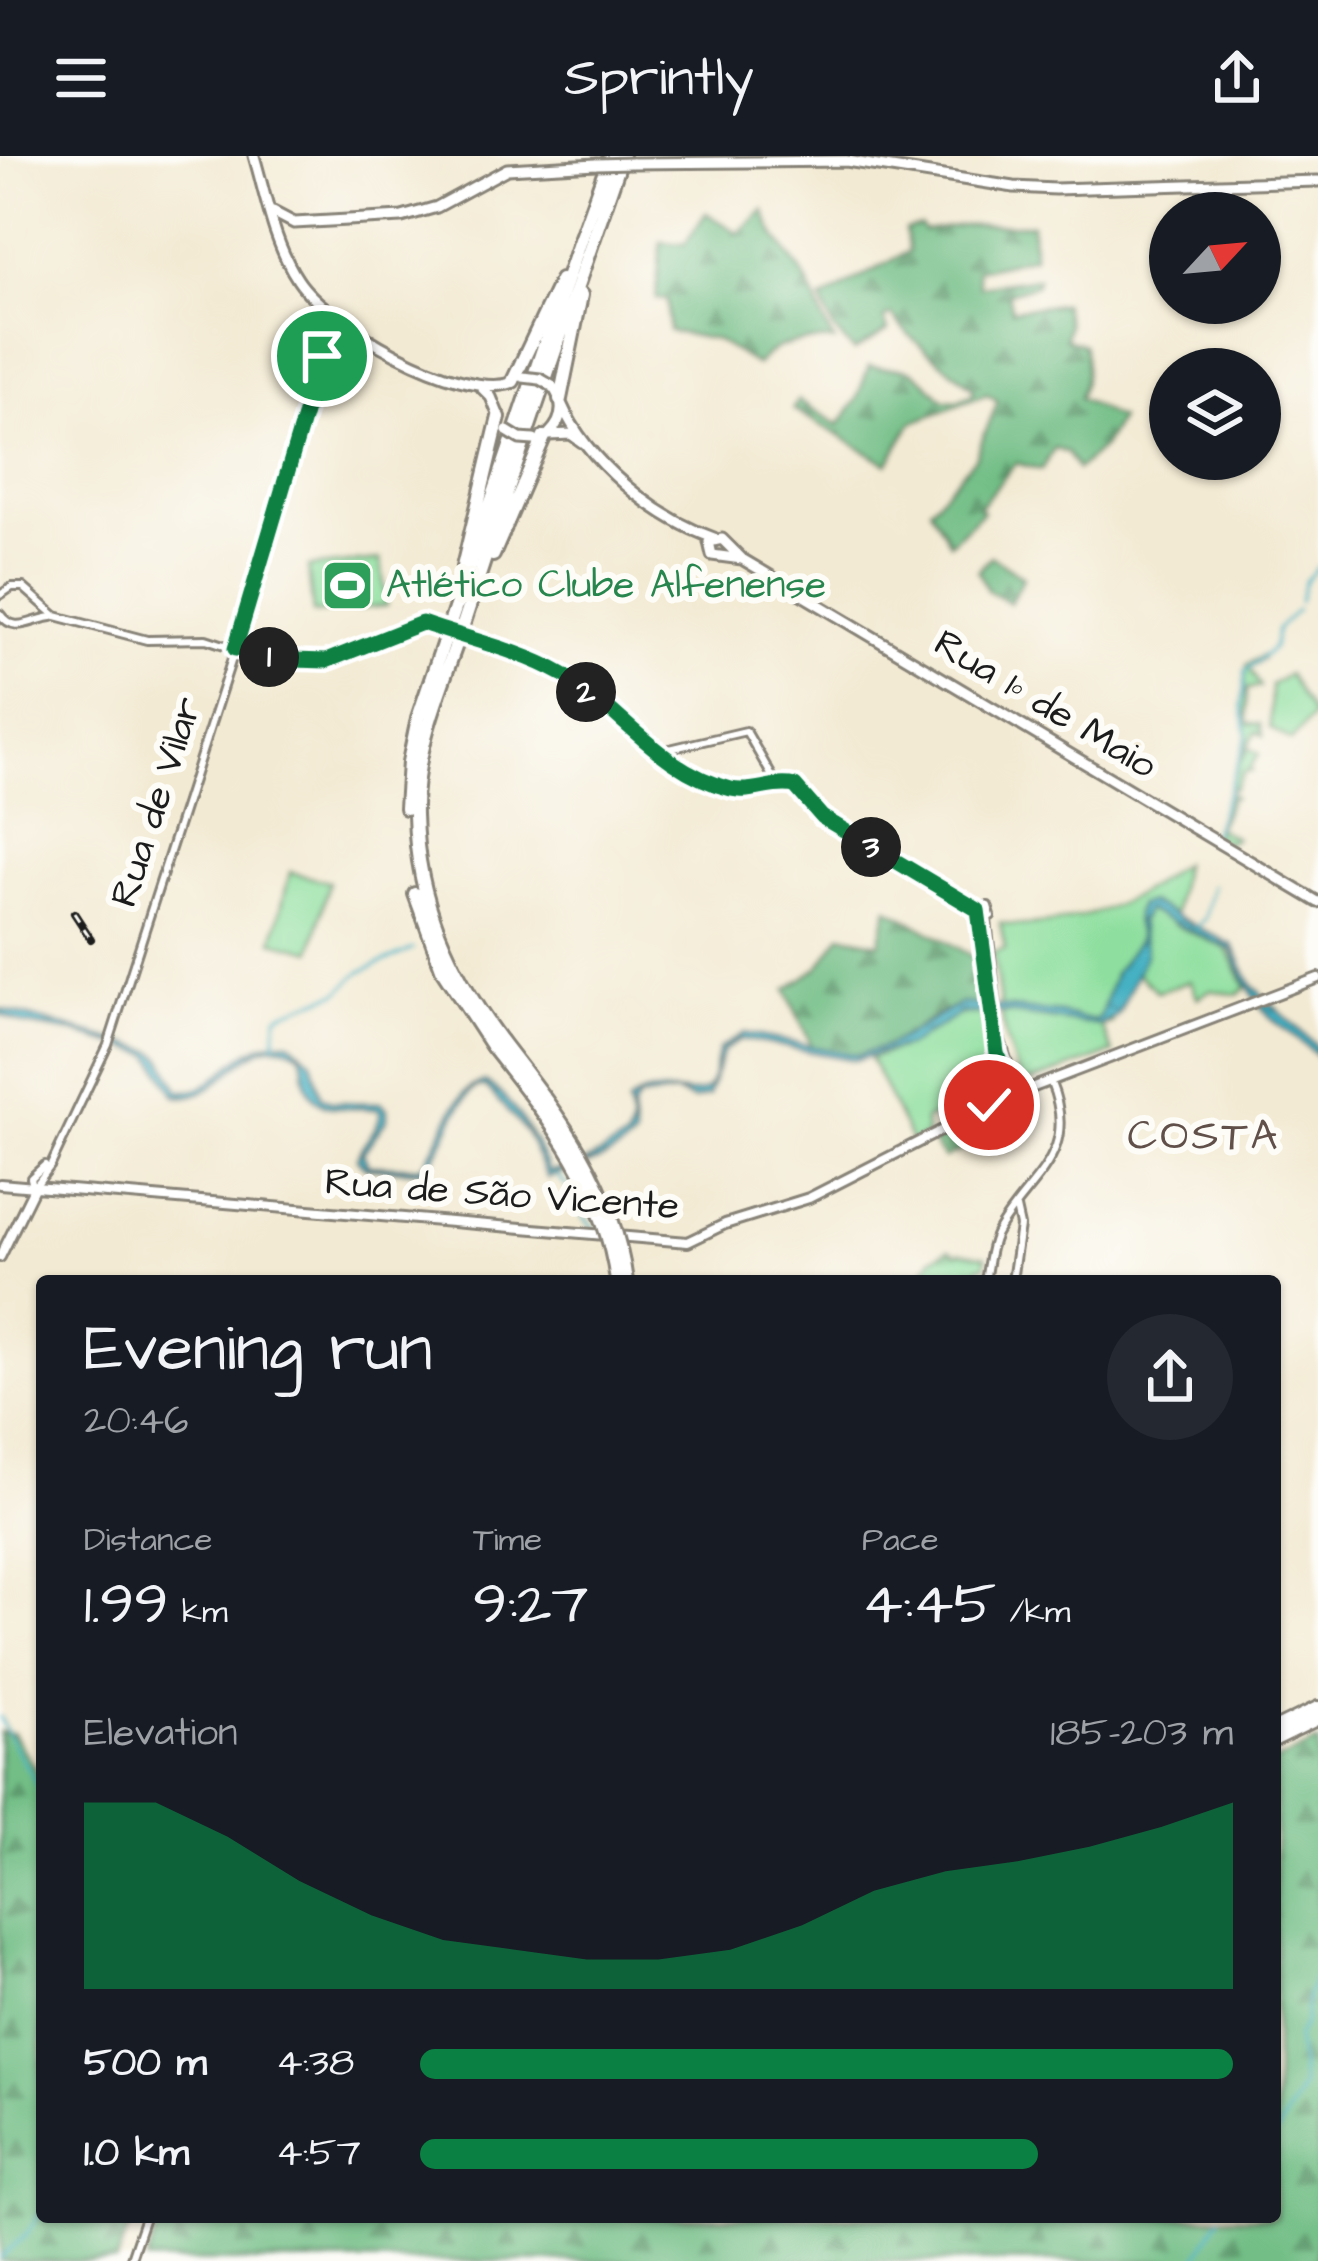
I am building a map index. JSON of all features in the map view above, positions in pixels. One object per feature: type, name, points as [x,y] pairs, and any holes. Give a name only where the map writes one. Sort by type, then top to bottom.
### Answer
[{"type":"highway","points":[[610,156],[418,763],[414,809],[423,891],[450,967],[576,1159],[604,1223],[615,1275]]},
{"type":"highway","points":[[516,381],[626,160]]},
{"type":"highway","points":[[561,401],[588,237]]},
{"type":"highway","points":[[588,237],[418,718],[409,762],[408,850],[415,892],[434,951],[461,1004],[584,1154],[614,1221],[625,1275]]},
{"type":"highway","points":[[450,621],[498,414]]},
{"type":"highway","points":[[467,610],[542,438]]},
{"type":"highway","points":[[1281,1726],[1318,1708]]},
{"type":"highway","points":[[1281,1736],[1318,1718]]},
{"type":"main road","points":[[254,156],[270,208],[285,224]]},
{"type":"main road","points":[[285,224],[402,217],[437,207],[507,170],[626,160],[847,161],[1040,189],[1318,181]]},
{"type":"main road","points":[[285,224],[279,239],[302,286],[334,315],[425,369],[492,388],[540,379],[552,386],[570,421],[620,482],[711,543]]},
{"type":"main road","points":[[498,414],[500,398],[516,381]]},
{"type":"main road","points":[[477,385],[491,397],[506,431],[520,439],[571,434],[619,486],[711,543],[726,543],[721,556],[712,555],[711,543]]},
{"type":"main road","points":[[542,438],[559,421],[561,401]]},
{"type":"main road","name":"Rua 1º de Maio","points":[[726,543],[742,559],[1318,902]]},
{"type":"main road","name":"Rua 1º de Maio","points":[[721,556],[742,559]]},
{"type":"main road","name":"Rua de São Vicente","points":[[0,1184],[688,1242],[725,1224],[809,1198],[1013,1091],[1051,1082],[1318,978]]},
{"type":"main road","points":[[0,1257],[34,1188]]},
{"type":"street","name":"Rua de Vilar","points":[[34,1188],[32,1175],[52,1160],[109,1040],[235,649],[334,315]]},
{"type":"street","points":[[1,595],[22,587],[56,616],[147,640],[206,639],[294,660],[326,661],[412,625],[433,627],[566,676],[658,752],[730,788],[795,786],[822,817],[978,910],[984,920],[995,1025],[1013,1091]]},
{"type":"street","points":[[31,622],[38,602]]},
{"type":"street","points":[[0,614],[12,625],[56,616]]},
{"type":"street","points":[[658,752],[746,731],[776,783]]},
{"type":"street","points":[[987,1275],[997,1234],[1054,1153],[1061,1110],[1051,1082]]},
{"type":"street","points":[[1013,1275],[1020,1226],[1017,1204]]},
{"type":"street","points":[[130,2261],[143,2223]]},
{"type":"green space","points":[[764,210],[809,286],[834,341],[783,346],[757,365],[715,340],[669,331],[667,300],[656,299],[661,242],[685,244],[706,213],[739,233]]},
{"type":"green space","points":[[1032,224],[1033,257],[977,270],[979,286],[1038,278],[1036,285],[1008,293],[1012,310],[1062,304],[1068,325],[1065,339],[1083,344],[1085,352],[1079,398],[1119,419],[1103,447],[1077,470],[1067,453],[1054,448],[1042,470],[1016,463],[979,507],[983,511],[950,543],[930,508],[975,458],[998,401],[987,394],[913,422],[888,464],[793,409],[798,400],[839,425],[857,399],[869,366],[911,371],[944,400],[957,401],[973,394],[973,388],[892,315],[884,319],[888,330],[854,351],[833,329],[821,300],[909,251],[905,230]]},
{"type":"green space","points":[[991,556],[1023,577],[1010,603],[987,590],[978,571]]},
{"type":"green space","name":"Atlético Clube Alfenense","points":[[381,560],[386,606],[313,613],[308,567]]},
{"type":"green space","points":[[1262,656],[1250,669],[1260,687],[1247,689],[1247,723],[1260,724],[1263,735],[1256,731],[1240,763],[1249,748],[1259,754],[1252,771],[1244,772],[1231,787],[1229,793],[1234,797],[1227,799],[1217,828],[1235,838],[1227,843],[1213,835],[1248,737],[1242,705],[1247,665]]},
{"type":"green space","points":[[1288,674],[1313,716],[1291,741],[1270,728],[1271,685]]},
{"type":"green space","points":[[1182,864],[1173,924],[1227,949],[1246,988],[1238,995],[1210,990],[1198,998],[1190,981],[1158,992],[1131,968],[1112,1023],[1102,1027],[1113,1053],[1022,1085],[1005,1037],[993,953],[1005,949],[1000,923],[1049,923],[1103,910]]},
{"type":"green space","points":[[290,872],[329,882],[312,951],[273,941]]},
{"type":"green space","points":[[888,908],[979,960],[986,1006],[951,1009],[894,1042],[860,1054],[812,1047],[786,990],[819,967],[841,935],[879,943]]},
{"type":"green space","points":[[987,1014],[1002,1096],[996,1098],[989,1089],[925,1120],[926,1135],[912,1143],[870,1058],[908,1046],[954,1015]]},
{"type":"green space","points":[[973,1118],[983,1138],[944,1158],[932,1141]]},
{"type":"green space","points":[[949,1249],[986,1256],[977,1275],[922,1275],[931,1259]]},
{"type":"green space","points":[[0,1732],[13,1733],[36,1770],[36,2223],[131,2223],[116,2261],[0,2261]]},
{"type":"green space","points":[[1318,1742],[1318,2261],[146,2261],[159,2223],[1281,2223],[1281,1759]]},
{"type":"water","points":[[1149,902],[1233,945],[1252,985],[1318,1048],[1318,1057],[1259,1005],[1232,950],[1146,910],[1140,921],[1146,953],[1118,1015],[1101,1026],[1008,1013],[960,1014],[908,1046],[855,1060],[741,1039],[723,1051],[708,1096],[693,1100],[675,1093],[638,1099],[632,1110],[635,1138],[626,1146],[605,1158],[547,1178],[526,1132],[486,1087],[476,1087],[468,1096],[425,1171],[366,1168],[357,1159],[378,1123],[380,1110],[320,1102],[307,1085],[301,1054],[283,1046],[252,1054],[208,1088],[176,1096],[151,1055],[25,1025],[0,1014],[0,1009],[154,1051],[180,1091],[207,1084],[256,1048],[290,1041],[312,1060],[321,1096],[332,1102],[382,1103],[387,1109],[387,1119],[363,1153],[368,1165],[421,1167],[464,1093],[485,1082],[515,1110],[549,1172],[579,1166],[627,1139],[632,1125],[628,1104],[637,1097],[648,1093],[703,1091],[712,1079],[719,1049],[744,1033],[858,1055],[887,1046],[962,1003],[1094,1021],[1100,1018],[1115,972],[1139,939],[1135,919],[1139,905]]},
{"type":"waterway","points":[[1299,602],[1305,581],[1318,567]]},
{"type":"waterway","points":[[1212,834],[1247,736],[1242,706],[1245,672],[1273,648],[1277,629],[1297,610]]},
{"type":"waterway","points":[[1196,928],[1205,918],[1212,886]]},
{"type":"waterway","points":[[275,1044],[281,1013],[339,992],[360,972],[413,949]]},
{"type":"waterway","points":[[557,1176],[568,1187],[569,1200],[595,1230]]},
{"type":"waterway","points":[[0,1717],[36,1784]]},
{"type":"waterway","points":[[1281,2126],[1302,2087],[1297,2036],[1318,1972]]},
{"type":"waterway","points":[[0,2258],[36,2220]]},
{"type":"waterway","points":[[1195,2261],[1217,2223]]},
{"type":"railway","points":[[74,913],[91,939]]},
{"type":"place","name":"Atlético Clube Alfenense","points":[[347,586]]},
{"type":"district","name":"COSTA","points":[[1204,1137]]},
{"type":"route","points":[[322,356],[235,649],[326,661],[422,623],[566,676],[648,747],[721,785],[740,790],[776,783],[795,786],[822,817],[978,910],[997,1053],[1009,1089],[1005,1098],[989,1105]]}]
